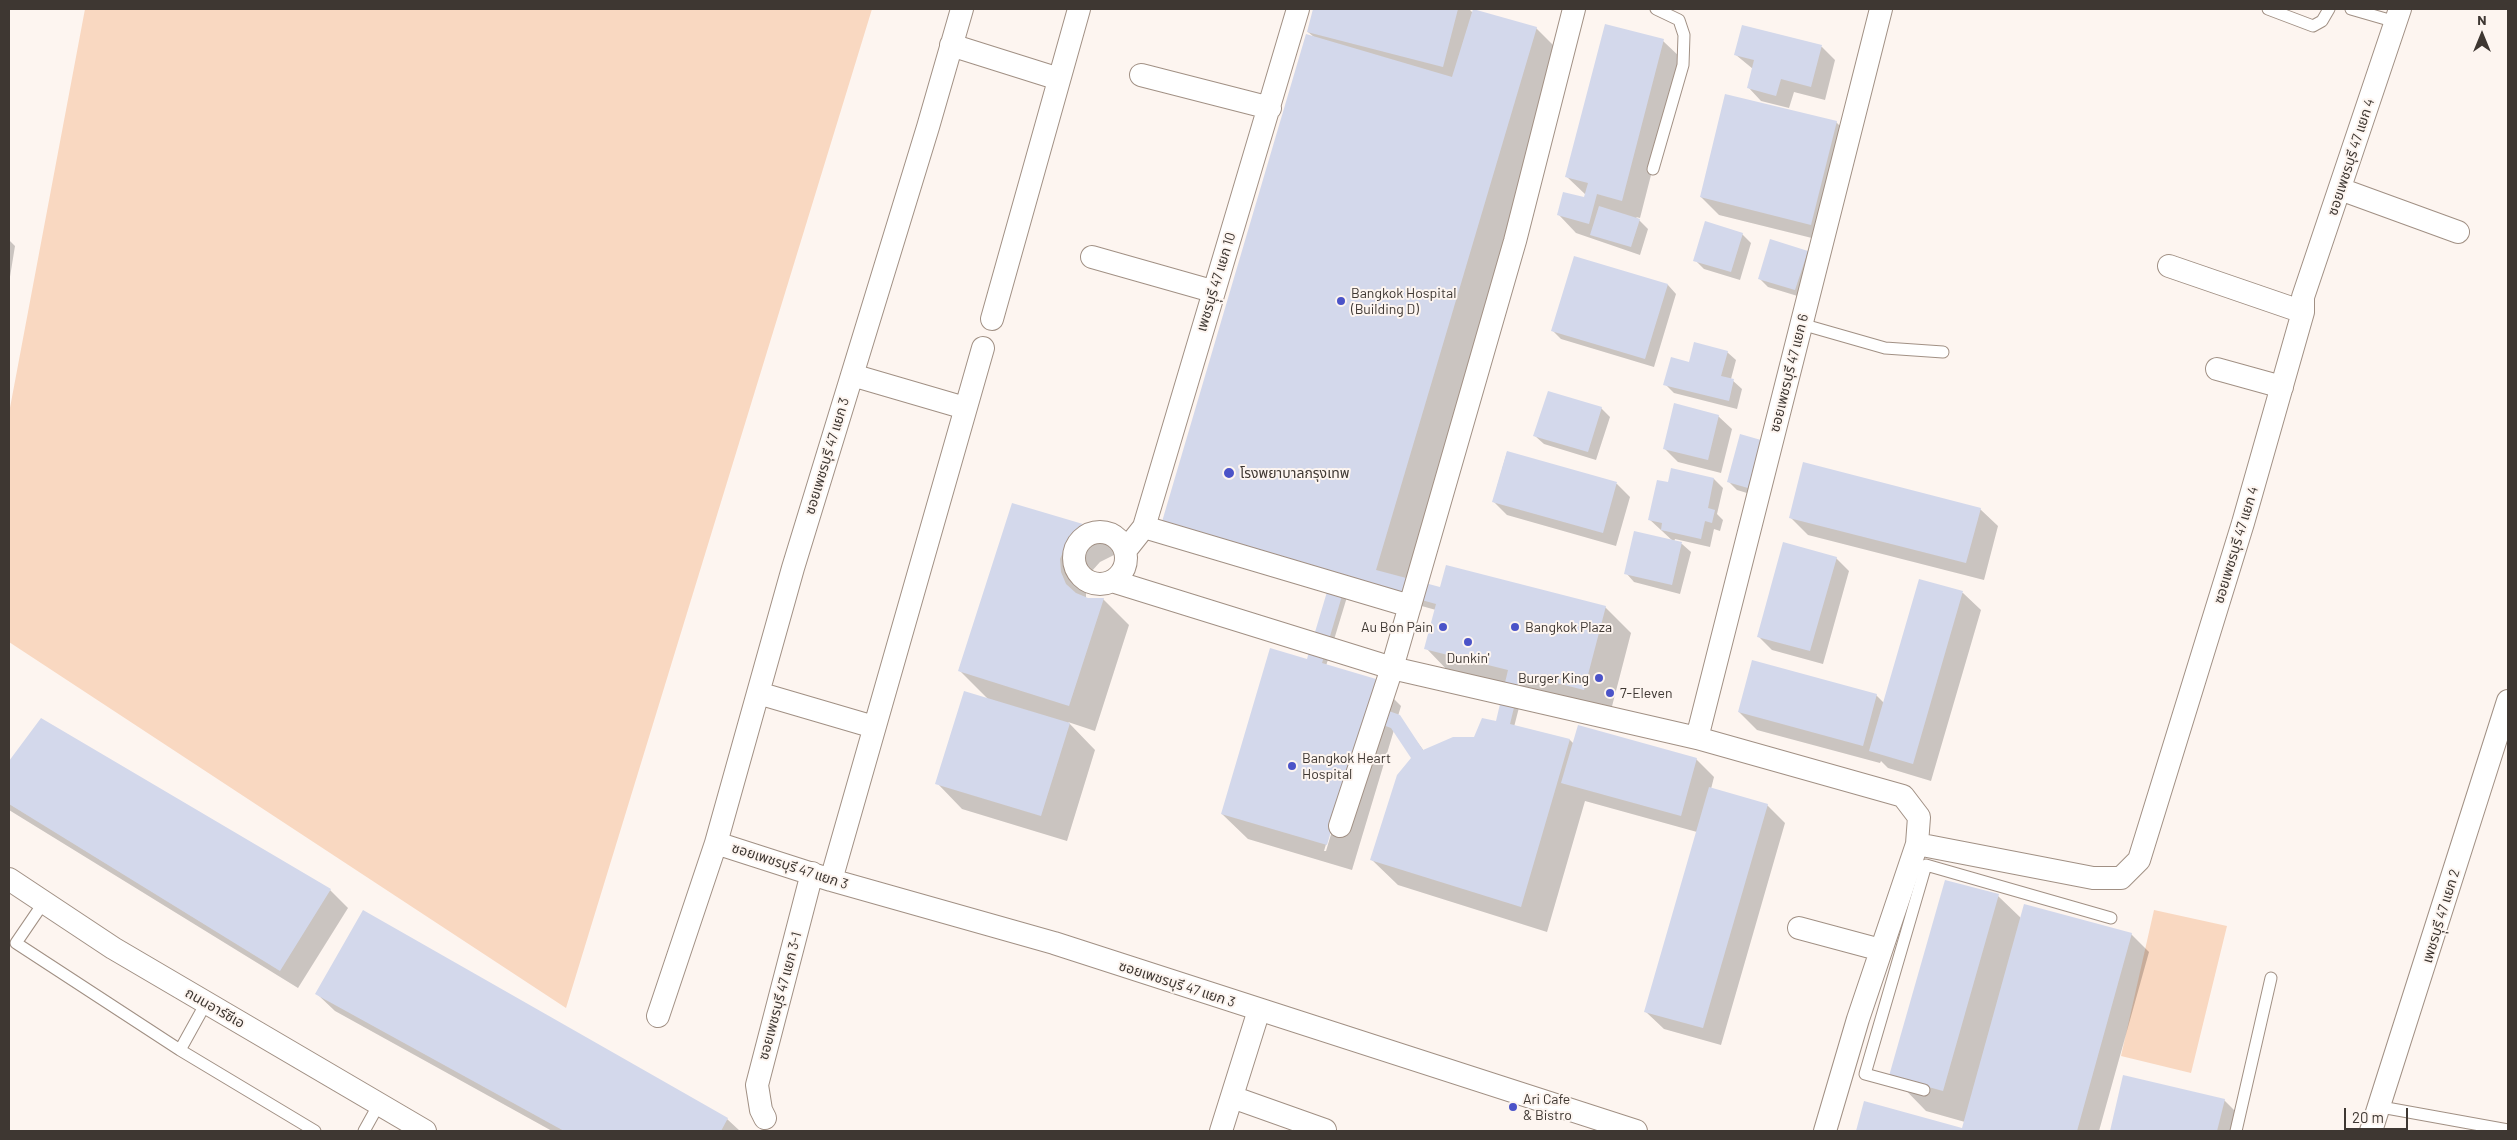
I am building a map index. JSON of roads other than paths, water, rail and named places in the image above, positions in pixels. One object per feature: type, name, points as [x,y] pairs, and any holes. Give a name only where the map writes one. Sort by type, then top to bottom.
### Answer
[{"type":"street","name":"ซอยเพชรบุรี 47 แยก 3","points":[[962,9],[793,568],[716,843],[821,876],[1054,943],[1636,1131]]},
{"type":"street","points":[[992,319],[1079,9]]},
{"type":"street","name":"เพชรบุุรี 47 แยก 10","points":[[1125,551],[1144,527],[1212,291],[1270,108],[1298,9]]},
{"type":"street","points":[[1340,826],[1392,668],[1515,241],[1574,9]]},
{"type":"street","name":"ซอยเพชรบุรี 47 แยก 6","points":[[1696,738],[1881,9]]},
{"type":"street","name":"ซอยเพชรบุรี 47 แยก 4","points":[[1917,844],[2093,878],[2121,878],[2139,860],[2243,523],[2303,312],[2303,297],[2398,16]]},
{"type":"street","points":[[952,45],[1059,79]]},
{"type":"street","points":[[1142,75],[1270,108]]},
{"type":"street","points":[[2340,189],[2458,232]]},
{"type":"street","points":[[1092,258],[1212,291]]},
{"type":"street","points":[[2169,266],[2303,312]]},
{"type":"street","name":"ซอยเพชรบุรี 47 แยก 3-1","points":[[765,1118],[761,1110],[757,1084],[821,876],[874,727],[983,348]]},
{"type":"street","points":[[2218,369],[2282,387]]},
{"type":"street","points":[[852,375],[965,408]]},
{"type":"street","points":[[1144,527],[1410,606]]},
{"type":"street","points":[[1112,580],[1124,568],[1125,551],[1116,538],[1100,532],[1084,537],[1074,551],[1076,568],[1080,575],[1096,583],[1112,580],[1392,668],[1696,738],[1903,796],[1919,817],[1917,844],[1885,959],[1825,1131]]},
{"type":"street","points":[[758,693],[874,727]]},
{"type":"street","name":"เพชรบุุรี 47 แยก 2","points":[[2371,1131],[2381,1107],[2508,701]]},
{"type":"street","points":[[658,1016],[716,843]]},
{"type":"street","name":"ถนนอาร์ซีเอ","points":[[9,879],[113,948],[425,1131]]},
{"type":"street","points":[[1799,928],[1885,959]]},
{"type":"street","points":[[1221,1131],[1259,1010]]},
{"type":"street","points":[[1232,1097],[1325,1130]]},
{"type":"lane","points":[[1653,169],[1683,64],[1684,35],[1679,20],[1656,9]]},
{"type":"lane","points":[[2268,9],[2313,26],[2322,22],[2329,9]]},
{"type":"lane","points":[[2351,9],[2398,16]]},
{"type":"lane","points":[[1801,324],[1886,348],[1943,352]]},
{"type":"lane","points":[[1924,1090],[1865,1074],[1885,959],[1926,865],[2111,918]]},
{"type":"lane","points":[[44,902],[16,944],[180,1050],[315,1131]]},
{"type":"lane","points":[[2236,1131],[2271,978]]},
{"type":"lane","points":[[180,1050],[206,1003]]},
{"type":"lane","points":[[364,1131],[380,1104]]},
{"type":"lane","points":[[2381,1107],[2508,1130]]},
{"type":"place","name":"Bangkok Hospital (Building D)","points":[[1341,301]]},
{"type":"place","name":"โรงพยาบาลกรุงเทพ","points":[[1229,473]]},
{"type":"place","name":"Au Bon Pain","points":[[1443,627]]},
{"type":"place","name":"Bangkok Plaza","points":[[1515,627]]},
{"type":"place","name":"Dunkin'","points":[[1468,642]]},
{"type":"place","name":"Burger King","points":[[1599,678]]},
{"type":"place","name":"7-Eleven","points":[[1610,693]]},
{"type":"place","name":"Bangkok Heart Hospital","points":[[1292,766]]},
{"type":"place","name":"Ari Cafe & Bistro","points":[[1513,1107]]}]
